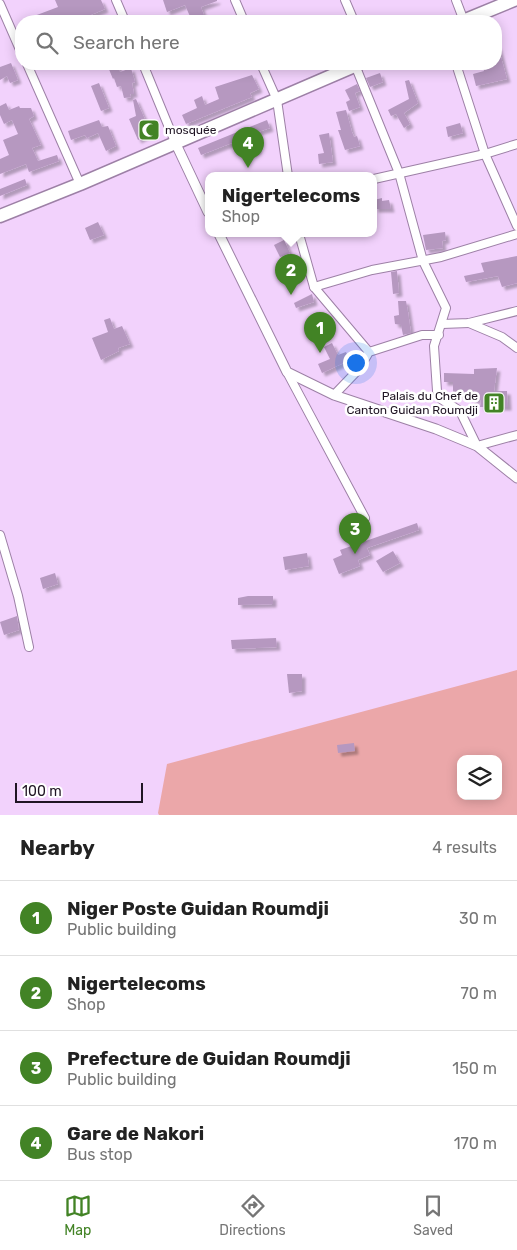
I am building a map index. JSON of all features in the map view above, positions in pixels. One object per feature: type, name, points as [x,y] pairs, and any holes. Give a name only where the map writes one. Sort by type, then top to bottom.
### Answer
[{"type":"highway","points":[[478,15],[514,0]]},
{"type":"highway","points":[[0,216],[80,184],[345,70]]},
{"type":"street","points":[[116,0],[122,15]]},
{"type":"street","points":[[235,0],[241,15]]},
{"type":"street","points":[[345,0],[351,15]]},
{"type":"street","points":[[456,0],[461,15]]},
{"type":"street","points":[[0,4],[15,38]]},
{"type":"street","points":[[30,70],[80,184]]},
{"type":"street","points":[[145,70],[205,206]]},
{"type":"street","points":[[264,70],[276,100],[287,172]]},
{"type":"street","points":[[359,70],[399,173],[424,261],[446,308],[434,346],[437,391],[441,398],[460,411],[477,446]]},
{"type":"street","points":[[458,70],[485,154],[517,226]]},
{"type":"street","points":[[377,178],[485,154],[517,144]]},
{"type":"street","points":[[314,287],[372,270],[424,261],[517,234]]},
{"type":"street","points":[[220,237],[287,372],[365,518]]},
{"type":"street","points":[[300,237],[314,287],[369,352]]},
{"type":"street","points":[[442,324],[470,323],[517,311]]},
{"type":"street","points":[[470,323],[502,337],[517,348]]},
{"type":"street","points":[[334,395],[359,369],[369,352],[422,335],[439,335]]},
{"type":"street","points":[[287,372],[334,395],[436,429],[477,446],[517,478]]},
{"type":"street","points":[[477,446],[517,435]]},
{"type":"street","points":[[0,535],[18,596],[29,647]]},
{"type":"shaded area","points":[[517,670],[517,815],[159,815],[167,764]]},
{"type":"building","points":[[55,0],[101,0],[105,9],[91,15],[37,15],[58,7]]},
{"type":"building","points":[[163,0],[217,0],[201,7],[204,15],[189,15],[185,5],[167,12]]},
{"type":"building","points":[[502,61],[507,79],[476,86],[473,74],[502,70]]},
{"type":"building","points":[[11,63],[18,80],[10,83],[7,76],[0,80],[0,67]]},
{"type":"building","points":[[109,70],[119,70],[120,72],[132,70],[135,82],[132,83],[134,94],[130,94],[131,97],[124,98],[121,86],[117,87]]},
{"type":"building","points":[[380,73],[383,82],[370,87],[366,78]]},
{"type":"building","points":[[252,75],[259,89],[250,93],[252,97],[186,124],[182,115],[197,108],[194,100],[202,96],[205,105],[219,99],[215,87]]},
{"type":"building","points":[[409,80],[418,103],[404,113],[410,124],[404,128],[396,114],[391,116],[388,110],[409,99],[405,81]]},
{"type":"building","points":[[99,83],[109,108],[101,111],[91,86]]},
{"type":"building","points":[[357,84],[360,91],[355,93],[360,107],[349,111],[346,102],[350,100],[345,90]]},
{"type":"building","points":[[136,99],[151,133],[138,140],[129,119],[136,116],[133,100]]},
{"type":"building","points":[[6,103],[9,110],[19,106],[20,108],[31,108],[34,116],[29,119],[41,145],[32,148],[38,161],[57,155],[59,161],[29,172],[26,164],[0,174],[0,159],[9,155],[3,140],[18,134],[12,120],[4,124],[0,115],[0,106]]},
{"type":"building","points":[[346,110],[352,132],[354,137],[357,136],[360,146],[345,150],[338,130],[341,130],[336,112]]},
{"type":"building","points":[[99,120],[102,127],[108,126],[116,146],[106,151],[98,133],[87,138],[85,135],[71,140],[68,131]]},
{"type":"building","points":[[267,120],[270,128],[252,134],[258,150],[248,154],[242,139],[201,155],[198,148]]},
{"type":"building","points":[[460,123],[463,133],[448,137],[446,127]]},
{"type":"building","points":[[329,133],[333,162],[319,164],[318,154],[324,153],[319,135]]},
{"type":"building","points":[[25,179],[27,185],[0,196],[0,189]]},
{"type":"building","points":[[382,198],[382,201],[389,200],[391,209],[377,209],[377,199]]},
{"type":"building","points":[[98,222],[104,235],[90,240],[85,228]]},
{"type":"building","points":[[445,232],[446,240],[442,241],[443,248],[426,250],[423,235]]},
{"type":"building","points":[[284,240],[290,253],[280,257],[274,245]]},
{"type":"building","points":[[517,256],[517,283],[502,287],[498,276],[466,282],[464,276],[484,272],[481,263]]},
{"type":"building","points":[[397,271],[399,293],[393,294],[391,272]]},
{"type":"building","points":[[312,294],[314,302],[296,308],[294,303]]},
{"type":"building","points":[[398,301],[406,301],[411,333],[403,335],[401,325],[395,324],[394,316],[399,315]]},
{"type":"building","points":[[110,318],[114,329],[122,326],[130,344],[118,348],[119,351],[101,360],[92,338],[108,332],[104,320]]},
{"type":"building","points":[[332,343],[338,355],[346,352],[350,360],[322,373],[318,364],[330,359],[324,347]]},
{"type":"building","points":[[497,368],[494,391],[507,391],[508,407],[480,407],[481,400],[471,400],[471,394],[453,394],[453,382],[444,382],[444,373],[474,374],[474,369]]},
{"type":"building","points":[[417,523],[419,530],[367,548],[370,555],[358,560],[360,566],[339,574],[333,559],[342,555],[340,550]]},
{"type":"building","points":[[393,551],[400,563],[383,572],[376,561]]},
{"type":"building","points":[[307,553],[309,566],[285,570],[283,557]]},
{"type":"building","points":[[55,573],[58,584],[43,589],[40,578]]},
{"type":"building","points":[[273,596],[273,604],[238,605],[238,598]]},
{"type":"building","points":[[17,616],[19,630],[4,635],[0,622]]},
{"type":"building","points":[[276,638],[277,647],[232,649],[231,640]]},
{"type":"building","points":[[287,674],[302,674],[302,691],[289,693]]},
{"type":"building","points":[[354,743],[355,751],[338,753],[337,745]]},
{"type":"place","name":"mosquée","points":[[149,130]]},
{"type":"place","name":"Gare de Nakori","points":[[248,168]]},
{"type":"place","name":"Nigertelecoms","points":[[291,295]]},
{"type":"place","name":"Niger Poste Guidan Roumdji","points":[[320,353]]},
{"type":"place","name":"Palais du Chef de Canton Guidan Roumdji","points":[[494,403]]},
{"type":"place","name":"Prefecture de Guidan Roumdji","points":[[355,554]]}]
